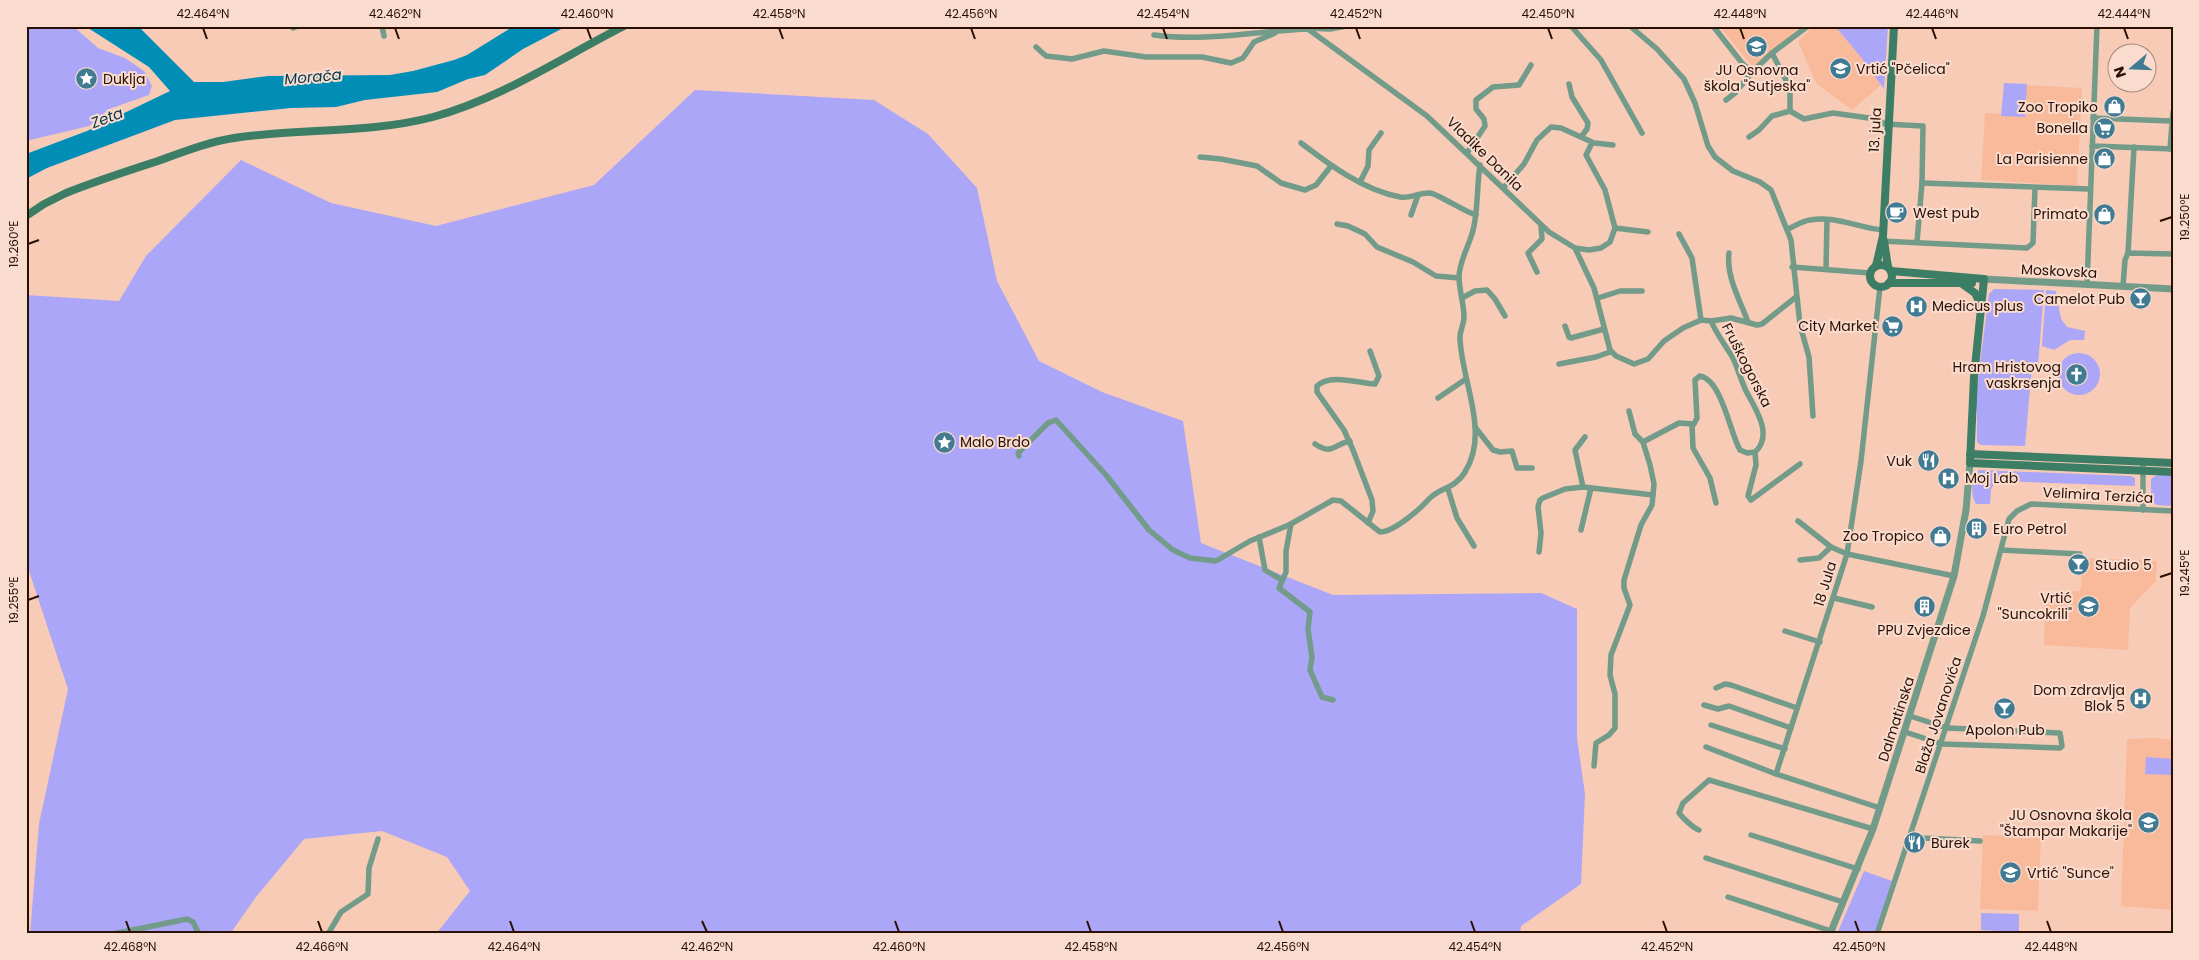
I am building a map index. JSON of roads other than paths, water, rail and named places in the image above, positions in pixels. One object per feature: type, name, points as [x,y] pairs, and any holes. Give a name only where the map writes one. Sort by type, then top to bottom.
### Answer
[{"type":"main road","points":[[26,216],[66,193],[216,142],[244,137],[336,132],[389,126],[456,110],[508,88],[624,26]]},
{"type":"main road","name":"13. jula","points":[[1883,237],[1894,26]]},
{"type":"main road","points":[[1883,237],[1892,277],[1889,283],[1880,287],[1872,282],[1870,274],[1876,266],[1883,237]]},
{"type":"main road","points":[[1876,266],[1882,264],[1889,269]]},
{"type":"main road","name":"Moskovska","points":[[1889,269],[1984,281]]},
{"type":"main road","name":"Moskovska","points":[[1889,283],[1962,283],[1984,281]]},
{"type":"main road","name":"Dalmatinska","points":[[1970,463],[1973,386],[1984,281]]},
{"type":"main road","points":[[1962,283],[1975,292],[1982,308]]},
{"type":"main road","points":[[1970,454],[2173,463]]},
{"type":"main road","points":[[1970,463],[2173,472]]},
{"type":"street","points":[[382,26],[384,36]]},
{"type":"street","points":[[1154,35],[1172,37],[1223,35],[1306,28],[1330,29],[1347,26]]},
{"type":"street","points":[[1571,26],[1601,60],[1642,132]]},
{"type":"street","points":[[1630,26],[1657,49],[1684,79],[1695,103],[1708,146],[1715,157],[1733,171],[1760,182],[1771,190],[1781,217],[1788,229],[1801,331],[1809,357],[1813,416]]},
{"type":"street","points":[[1713,26],[1742,63],[1752,72]]},
{"type":"street","points":[[1726,100],[1735,93],[1752,72],[1772,53],[1808,26]]},
{"type":"street","points":[[2086,285],[2097,26]]},
{"type":"street","name":"Vladike Danila","points":[[1306,28],[1428,116],[1504,187],[1541,226],[1575,248]]},
{"type":"street","points":[[1036,47],[1046,56],[1072,58],[1104,51],[1146,56],[1202,57],[1231,63],[1243,58],[1254,42],[1284,30]]},
{"type":"street","points":[[1772,53],[1790,88],[1790,111]]},
{"type":"street","points":[[1467,153],[1485,126],[1484,119],[1476,109],[1476,100],[1493,87],[1519,85],[1531,66]]},
{"type":"street","points":[[1570,84],[1572,97],[1588,123],[1587,129],[1581,137]]},
{"type":"street","points":[[1749,137],[1759,130],[1772,116],[1790,111],[1804,119],[1833,113],[1876,119],[1888,124],[1923,126],[1918,242]]},
{"type":"street","points":[[2092,146],[2171,149],[2171,121],[2173,112]]},
{"type":"street","points":[[2093,118],[2171,121]]},
{"type":"street","points":[[1504,187],[1524,164],[1537,140],[1547,129],[1555,126],[1592,142],[1613,145]]},
{"type":"street","points":[[1360,182],[1368,166],[1369,150],[1381,133]]},
{"type":"street","points":[[1575,248],[1596,249],[1605,246],[1612,238],[1615,228],[1603,185],[1587,157],[1592,142]]},
{"type":"street","points":[[1301,144],[1331,166],[1360,182],[1401,197],[1433,194],[1463,211],[1476,215]]},
{"type":"street","points":[[2123,286],[2125,260],[2128,253],[2134,147]]},
{"type":"street","points":[[1200,157],[1257,166],[1281,183],[1305,190],[1316,185],[1331,166]]},
{"type":"street","points":[[1019,456],[1018,453],[1048,423],[1056,420],[1106,475],[1149,530],[1182,555],[1202,561],[1216,561],[1259,537],[1291,524],[1333,500],[1341,501],[1380,532],[1387,530],[1417,512],[1430,498],[1448,489],[1461,478],[1470,462],[1475,439],[1475,426],[1460,340],[1464,318],[1459,278],[1462,260],[1474,228],[1480,165]]},
{"type":"street","points":[[1922,183],[2089,189]]},
{"type":"street","points":[[1788,229],[1808,220],[1828,220],[1847,222],[1883,237],[1918,242],[2030,247],[2033,243],[2035,188]]},
{"type":"street","points":[[1411,215],[1418,195]]},
{"type":"street","points":[[1826,269],[1828,220]]},
{"type":"street","points":[[1337,224],[1348,226],[1365,234],[1377,248],[1413,262],[1430,273],[1442,277],[1459,278]]},
{"type":"street","points":[[1537,272],[1528,253],[1542,239],[1541,226]]},
{"type":"street","points":[[1615,228],[1648,232]]},
{"type":"street","points":[[1680,234],[1692,258],[1701,320]]},
{"type":"street","points":[[1559,364],[1596,357],[1610,352],[1598,298],[1591,277],[1575,248]]},
{"type":"street","points":[[1729,253],[1730,275],[1748,322]]},
{"type":"street","points":[[2128,253],[2173,254]]},
{"type":"street","points":[[1792,267],[1870,274]]},
{"type":"street","name":"Moskovska","points":[[1984,281],[2173,288]]},
{"type":"street","name":"18 Jula","points":[[1776,774],[1847,554],[1866,418],[1880,287]]},
{"type":"street","points":[[1462,298],[1475,291],[1487,290],[1505,316]]},
{"type":"street","points":[[1598,298],[1620,291],[1642,291]]},
{"type":"street","name":"Fruškogorska","points":[[1610,352],[1626,362],[1638,363],[1652,355],[1664,341],[1682,328],[1701,320],[1710,322],[1731,318],[1757,325],[1766,322],[1796,297]]},
{"type":"street","name":"Fruškogorska","points":[[1710,322],[1734,360],[1761,421],[1762,438],[1760,445],[1754,452],[1756,464],[1748,496],[1751,500],[1800,464]]},
{"type":"street","points":[[1565,326],[1568,337],[1571,338],[1604,329]]},
{"type":"street","points":[[1368,523],[1372,511],[1372,500],[1350,441],[1332,412],[1319,397],[1317,386],[1325,380],[1374,384],[1379,376],[1370,351]]},
{"type":"street","points":[[1716,503],[1710,478],[1693,448],[1692,425],[1697,418],[1695,380],[1698,377],[1703,376],[1711,384],[1721,401],[1740,450],[1747,453],[1754,452]]},
{"type":"street","points":[[1438,398],[1466,378]]},
{"type":"street","points":[[1594,766],[1596,743],[1609,735],[1615,728],[1614,694],[1610,666],[1612,649],[1630,605],[1624,588],[1624,580],[1641,525],[1650,511],[1653,495],[1650,465],[1643,442],[1635,434],[1629,411]]},
{"type":"street","points":[[1643,442],[1679,423],[1692,425]]},
{"type":"street","points":[[1475,426],[1493,450],[1512,451],[1517,468],[1532,468]]},
{"type":"street","points":[[1583,487],[1575,450],[1585,437]]},
{"type":"street","points":[[1315,444],[1321,448],[1332,450],[1350,441]]},
{"type":"street","points":[[2143,462],[2143,510]]},
{"type":"street","name":"Dalmatinska","points":[[1831,933],[1873,829],[1954,576],[1966,510],[1970,463]]},
{"type":"street","points":[[1539,552],[1541,533],[1538,507],[1540,500],[1565,489],[1583,487],[1653,495]]},
{"type":"street","points":[[1581,530],[1591,488]]},
{"type":"street","points":[[1448,489],[1457,518],[1474,546]]},
{"type":"street","name":"Velimira Terzića","points":[[2022,507],[2031,504],[2056,504],[2173,511]]},
{"type":"street","name":"Blaža Jovanovića","points":[[1877,934],[1942,744],[1983,616],[2009,520],[2022,507]]},
{"type":"street","points":[[1798,521],[1831,547],[1847,554],[1954,576]]},
{"type":"street","points":[[1291,524],[1286,551],[1286,572],[1279,584],[1281,591],[1310,612],[1308,630],[1312,657],[1311,676],[1322,697],[1326,700],[1333,700]]},
{"type":"street","points":[[1259,537],[1265,570],[1282,580]]},
{"type":"street","points":[[1800,560],[1819,558],[1831,547]]},
{"type":"street","points":[[2001,550],[2080,554]]},
{"type":"street","points":[[1834,598],[1872,607]]},
{"type":"street","points":[[1785,631],[1820,642]]},
{"type":"street","points":[[1716,688],[1731,684],[1797,708]]},
{"type":"street","points":[[1704,705],[1718,709],[1729,706],[1791,728]]},
{"type":"street","points":[[1905,732],[1942,744],[2060,748],[2062,746],[2060,733],[1947,728],[1910,716]]},
{"type":"street","points":[[1711,725],[1785,748]]},
{"type":"street","points":[[1706,747],[1776,774],[1880,808]]},
{"type":"street","points":[[1699,830],[1692,827],[1679,813],[1683,803],[1709,780],[1873,829]]},
{"type":"street","points":[[1751,835],[1858,869]]},
{"type":"street","points":[[1911,835],[1923,838],[1980,840]]},
{"type":"street","points":[[328,934],[341,912],[368,894],[369,868],[378,839]]},
{"type":"street","points":[[1706,858],[1843,902]]},
{"type":"street","points":[[1728,897],[1831,933]]},
{"type":"street","points":[[113,934],[187,919],[193,922],[198,934]]},
{"type":"water","name":"Morača","points":[[85,26],[138,26],[194,82],[223,82],[268,76],[390,75],[413,71],[467,55],[514,26],[567,26],[523,49],[485,75],[468,79],[437,92],[365,100],[336,107],[291,108],[175,120],[47,168],[26,179],[26,154],[87,131],[170,91],[149,67]]},
{"type":"place","name":"JU Osnovna škola \"Sutjeska\"","points":[[1757,47]]},
{"type":"place","name":"Vrtić \"Pčelica\"","points":[[1840,69]]},
{"type":"place","name":"Duklja","points":[[87,79]]},
{"type":"place","name":"Zoo Tropiko","points":[[2114,107]]},
{"type":"place","name":"Bonella","points":[[2104,128]]},
{"type":"place","name":"La Parisienne","points":[[2104,159]]},
{"type":"place","name":"West pub","points":[[1897,213]]},
{"type":"place","name":"Primato","points":[[2104,214]]},
{"type":"place","name":"Camelot Pub","points":[[2141,299]]},
{"type":"place","name":"Medicus plus","points":[[1916,306]]},
{"type":"place","name":"City Market","points":[[1893,326]]},
{"type":"place","name":"Hram Hristovog vaskrsenja","points":[[2077,375]]},
{"type":"place","name":"Malo Brdo","points":[[944,442]]},
{"type":"place","name":"Vuk","points":[[1928,461]]},
{"type":"place","name":"Moj Lab","points":[[1949,478]]},
{"type":"place","name":"Euro Petrol","points":[[1977,529]]},
{"type":"place","name":"Zoo Tropico","points":[[1940,536]]},
{"type":"place","name":"Studio 5","points":[[2079,565]]},
{"type":"place","name":"Vrtić \"Suncokrili\"","points":[[2088,606]]},
{"type":"place","name":"PPU Zvjezdice","points":[[1924,607]]},
{"type":"place","name":"Dom zdravlja Blok 5","points":[[2141,698]]},
{"type":"place","name":"Apolon Pub","points":[[2005,708]]},
{"type":"place","name":"JU Osnovna škola \"Štampar Makarije\"","points":[[2148,823]]},
{"type":"place","name":"Burek","points":[[1915,843]]},
{"type":"place","name":"Vrtić \"Sunce\"","points":[[2011,873]]},
{"type":"water label","name":"Zeta","points":[[107,118]]}]
